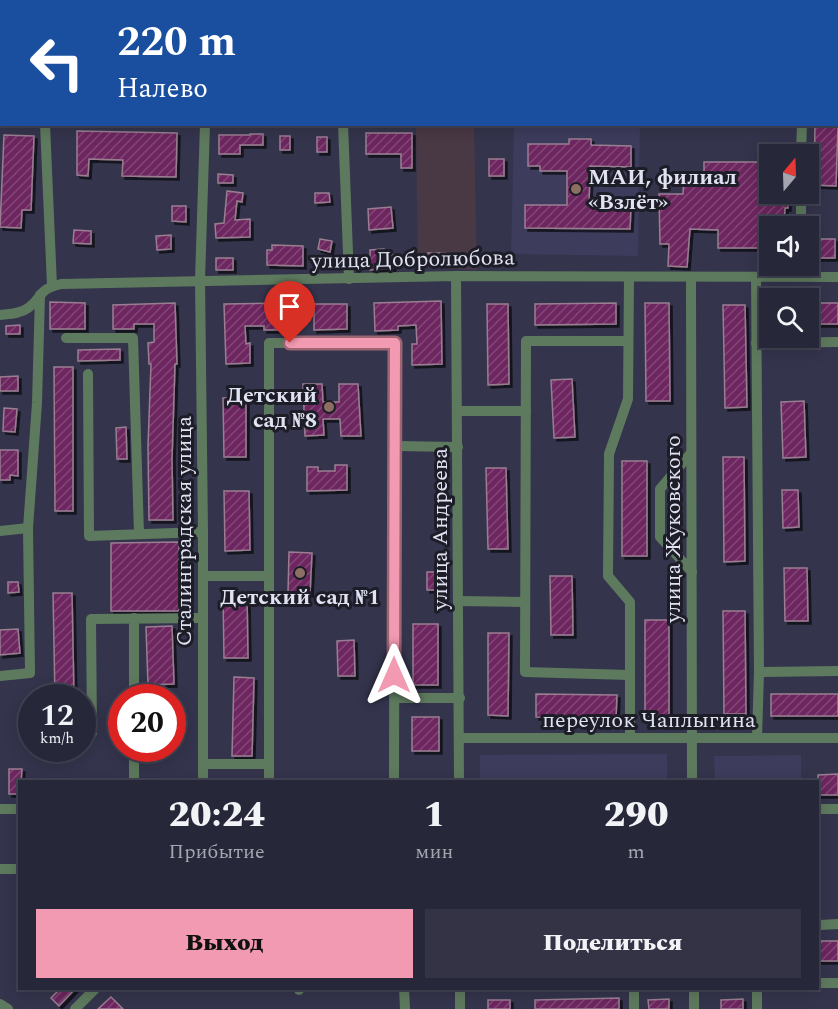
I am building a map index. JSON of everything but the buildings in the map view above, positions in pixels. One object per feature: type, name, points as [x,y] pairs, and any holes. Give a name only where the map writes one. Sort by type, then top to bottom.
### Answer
[{"type":"street","points":[[45,126],[52,286]]},
{"type":"street","name":"Сталинградская улица","points":[[203,780],[200,280],[205,126]]},
{"type":"street","points":[[342,126],[349,279]]},
{"type":"street","points":[[801,144],[802,126]]},
{"type":"street","name":"улица Добролюбова","points":[[819,274],[838,277]]},
{"type":"street","name":"улица Добролюбова","points":[[0,315],[20,312],[28,308],[45,289],[61,284],[456,276],[764,276]]},
{"type":"street","name":"улица Андреева","points":[[456,276],[459,780]]},
{"type":"street","points":[[629,277],[628,399],[609,454],[608,576],[630,602],[630,738]]},
{"type":"street","name":"улица Жуковского","points":[[691,277],[692,780]]},
{"type":"street","points":[[756,277],[759,672],[757,738]]},
{"type":"street","points":[[0,676],[30,673],[28,528],[37,403],[39,295]]},
{"type":"street","points":[[66,338],[134,338],[139,534]]},
{"type":"street","points":[[628,341],[526,341],[525,672],[630,675]]},
{"type":"street","points":[[756,343],[838,342]]},
{"type":"street","points":[[269,780],[269,343],[395,343],[394,780]]},
{"type":"street","points":[[88,374],[90,536],[203,532]]},
{"type":"street","points":[[457,411],[526,411]]},
{"type":"street","points":[[396,446],[458,447]]},
{"type":"street","points":[[691,453],[660,489],[660,537],[692,573]]},
{"type":"street","points":[[0,531],[28,528]]},
{"type":"street","points":[[203,576],[269,576]]},
{"type":"street","points":[[459,602],[525,602]]},
{"type":"street","points":[[134,618],[134,684]]},
{"type":"street","points":[[92,684],[91,619],[203,618]]},
{"type":"street","points":[[759,672],[838,671]]},
{"type":"street","points":[[394,698],[460,698]]},
{"type":"street","name":"переулок Чаплыгина","points":[[460,738],[838,738]]},
{"type":"street","points":[[134,762],[134,780]]},
{"type":"street","points":[[203,764],[269,764]]},
{"type":"street","points":[[0,809],[18,809]]},
{"type":"street","points":[[820,809],[838,809]]},
{"type":"street","points":[[0,869],[18,869]]},
{"type":"street","points":[[820,925],[838,924]]},
{"type":"street","points":[[819,982],[838,983]]},
{"type":"street","points":[[75,1009],[94,990]]},
{"type":"street","points":[[405,990],[405,1009]]},
{"type":"street","points":[[460,990],[460,1009]]},
{"type":"street","points":[[634,990],[634,1009]]},
{"type":"street","points":[[694,990],[694,1009]]},
{"type":"street","points":[[757,990],[757,1009]]},
{"type":"street","points":[[0,1004],[8,1009]]},
{"type":"shaded area","points":[[416,126],[474,126],[477,270],[418,267]]},
{"type":"shaded area","name":"МАИ, филиал «Взлёт»","points":[[514,126],[640,126],[638,256],[511,254]]},
{"type":"shaded area","points":[[667,754],[667,780],[480,780],[480,755]]},
{"type":"shaded area","points":[[801,755],[801,780],[715,780],[714,756]]},
{"type":"place","name":"МАИ, филиал «Взлёт»","points":[[576,189]]},
{"type":"place","name":"Детский сад №8","points":[[329,407]]},
{"type":"place","name":"Детский сад №1","points":[[300,573]]},
{"type":"route","points":[[290,343],[395,343],[394,675]]}]
